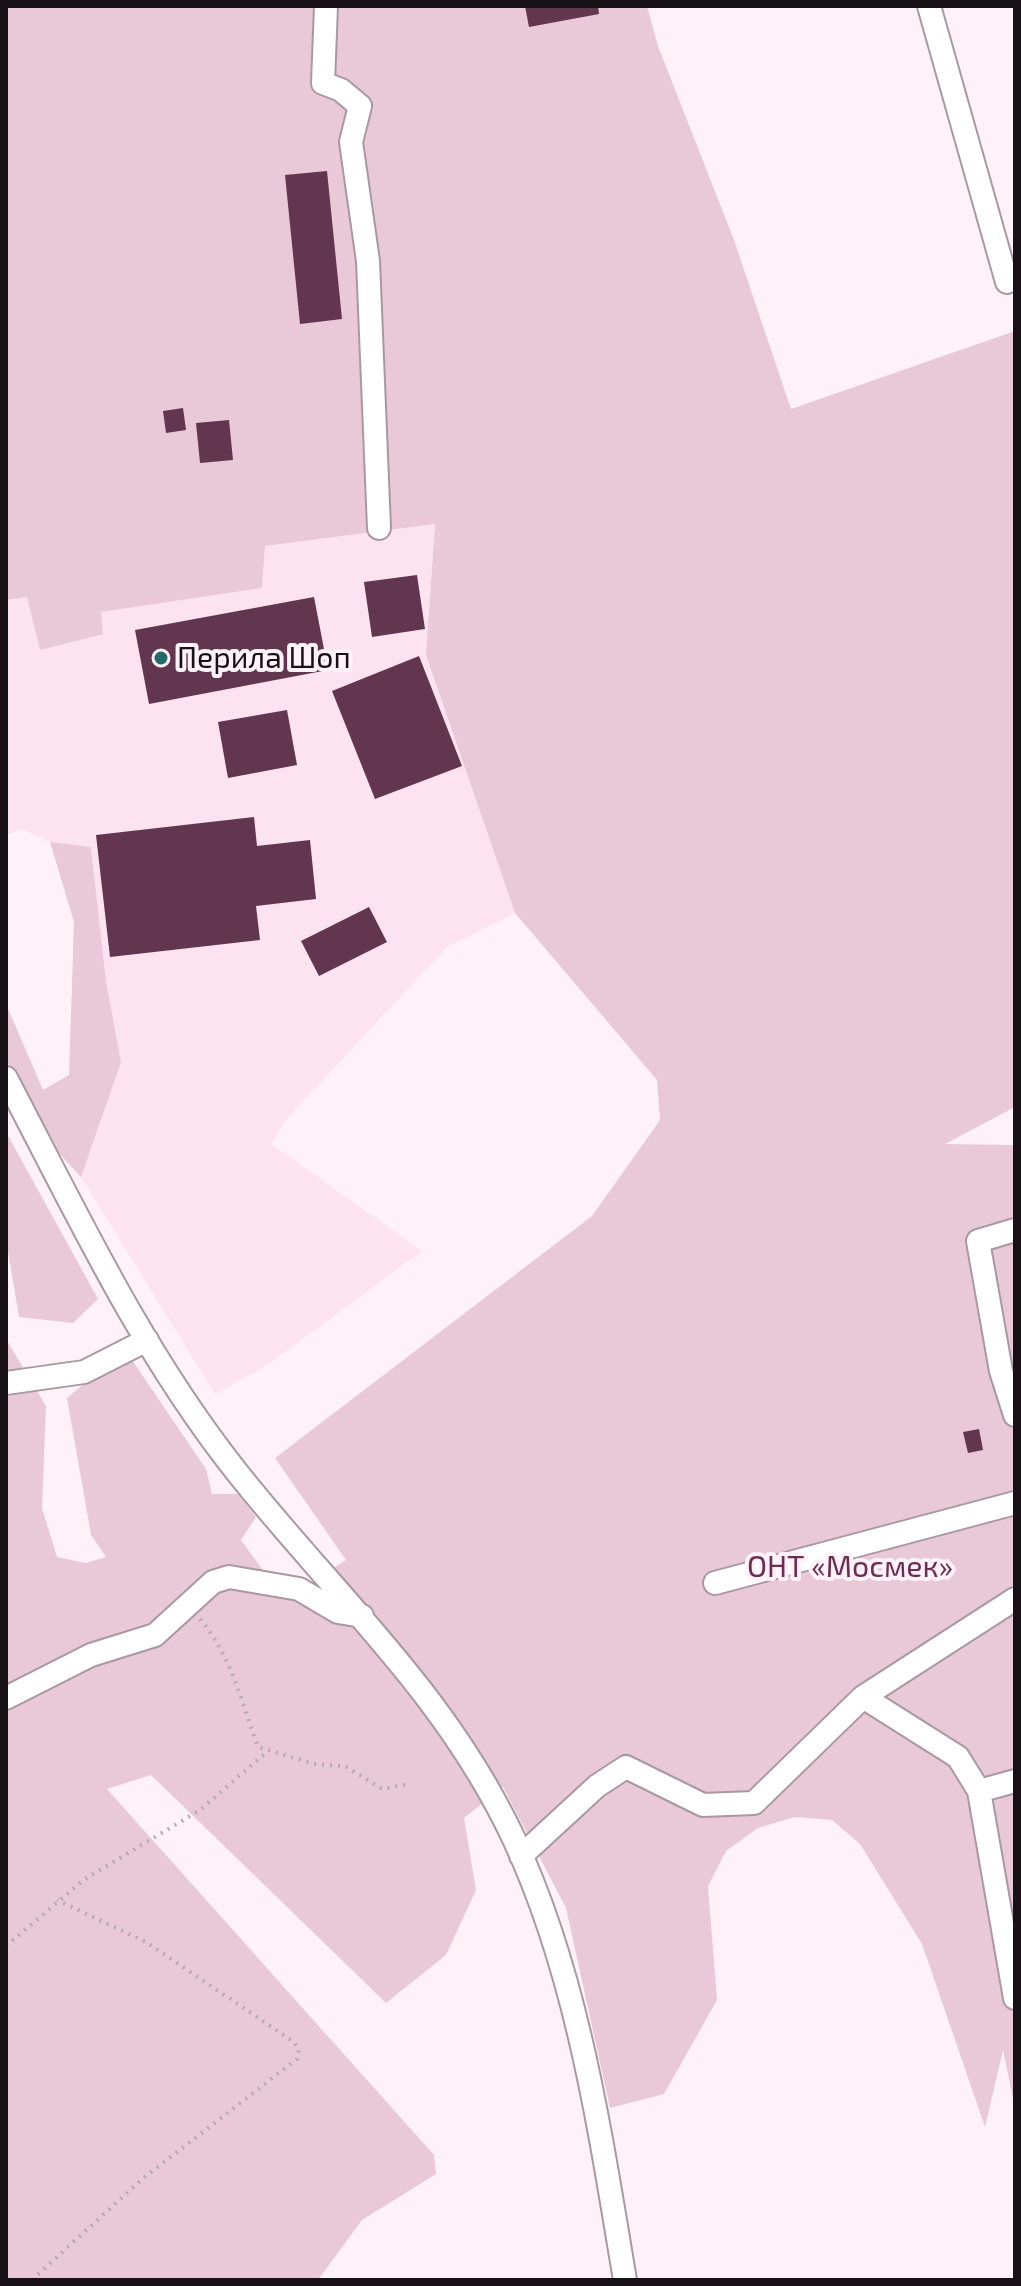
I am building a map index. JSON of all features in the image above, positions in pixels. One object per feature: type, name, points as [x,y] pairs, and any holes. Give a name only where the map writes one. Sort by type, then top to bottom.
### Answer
[{"type":"street","points":[[326,6],[323,83],[341,90],[360,106],[351,142],[368,261],[379,528]]},
{"type":"street","points":[[929,6],[1007,282]]},
{"type":"street","points":[[6,1078],[123,1304],[235,1470],[362,1616],[444,1717],[521,1856],[560,1962],[584,2059],[625,2280]]},
{"type":"street","points":[[1015,1230],[978,1241],[1008,1369],[1015,1415]]},
{"type":"street","points":[[6,1383],[84,1372],[147,1340]]},
{"type":"street","points":[[715,1583],[1015,1503]]},
{"type":"street","points":[[6,1698],[91,1655],[155,1635],[213,1582],[229,1577],[299,1589],[338,1612],[362,1616]]},
{"type":"street","points":[[521,1856],[597,1786],[626,1767],[703,1805],[754,1803],[863,1697],[1015,1599]]},
{"type":"street","points":[[863,1697],[958,1757],[979,1791],[1015,1998]]},
{"type":"street","points":[[979,1791],[1015,1781]]},
{"type":"path","points":[[188,1606],[218,1641],[233,1670],[258,1747],[314,1764],[345,1766],[382,1789],[409,1784]]},
{"type":"path","points":[[6,1946],[85,1879],[200,1810],[268,1751]]},
{"type":"path","points":[[32,2280],[141,2180],[297,2059],[299,2050],[294,2042],[146,1942],[57,1900]]},
{"type":"shaded area","points":[[435,524],[426,655],[515,913],[447,947],[289,1116],[271,1144],[422,1251],[270,1363],[215,1394],[81,1177],[121,1062],[106,981],[91,847],[50,842],[22,829],[6,835],[6,600],[27,597],[40,650],[100,612],[262,588],[265,546]]},
{"type":"green space","name":"ОНТ «Мосмек»","points":[[6,6],[647,6],[658,46],[734,240],[791,409],[1015,331],[1015,1107],[945,1144],[1015,1145],[1015,2108],[1003,2050],[985,2127],[922,1944],[860,1844],[832,1820],[795,1817],[758,1828],[726,1851],[708,1886],[717,2000],[664,2094],[610,2108],[566,1908],[503,1787],[464,1818],[476,1890],[446,1955],[386,2003],[151,1775],[107,1789],[434,2155],[436,2174],[362,2220],[318,2280],[6,2280],[6,1339],[46,1406],[42,1508],[57,1557],[86,1563],[106,1557],[91,1535],[67,1398],[91,1378],[132,1360],[206,1469],[212,1494],[238,1494],[256,1517],[241,1540],[285,1600],[346,1560],[275,1458],[592,1216],[660,1120],[657,1080],[515,913],[426,655],[435,524],[265,546],[262,588],[101,612],[103,634],[40,650],[27,597],[6,600]]},
{"type":"green space","points":[[50,842],[91,847],[106,981],[121,1062],[81,1177],[56,1150],[6,1060],[6,1004],[43,1090],[69,1075],[74,922]]},
{"type":"green space","points":[[6,1132],[98,1299],[73,1323],[19,1317],[6,1239]]},
{"type":"building","points":[[525,6],[598,6],[599,14],[529,27]]},
{"type":"building","points":[[327,171],[342,319],[300,324],[285,175]]},
{"type":"building","points":[[183,408],[186,430],[166,433],[163,411]]},
{"type":"building","points":[[229,420],[233,460],[200,463],[196,423]]},
{"type":"building","points":[[417,575],[425,629],[372,637],[364,582]]},
{"type":"building","points":[[314,597],[328,670],[149,704],[135,630]]},
{"type":"building","points":[[419,656],[462,766],[375,799],[332,691]]},
{"type":"building","points":[[287,710],[297,765],[228,778],[218,722]]},
{"type":"building","points":[[254,817],[257,846],[310,840],[316,899],[256,906],[260,940],[110,957],[96,835]]},
{"type":"building","points":[[369,907],[387,942],[319,976],[301,941]]},
{"type":"building","points":[[979,1429],[983,1450],[968,1453],[963,1432]]},
{"type":"place","name":"Перила Шоп","points":[[161,658]]}]
